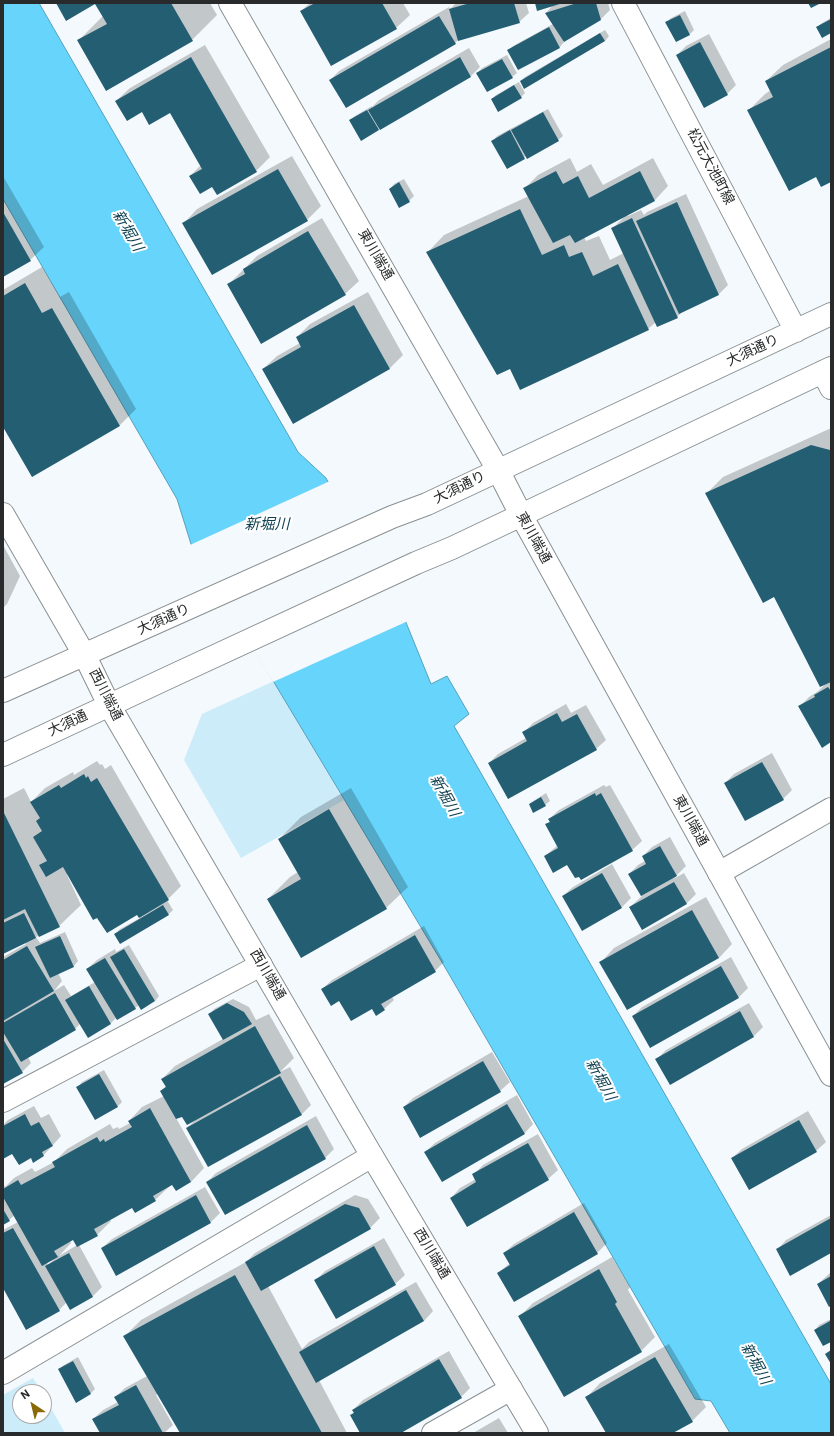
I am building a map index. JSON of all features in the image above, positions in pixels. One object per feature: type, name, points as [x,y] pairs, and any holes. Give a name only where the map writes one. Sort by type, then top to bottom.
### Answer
[{"type":"street","name":"東川端通","points":[[230,3],[498,470],[521,515],[831,1075]]},
{"type":"street","name":"松元大池町線","points":[[624,3],[796,331]]},
{"type":"street","name":"大須通り","points":[[85,656],[392,517],[427,504],[831,314]]},
{"type":"street","points":[[521,515],[828,376]]},
{"type":"street","name":"西川端通","points":[[3,514],[85,656],[109,705],[372,1156],[537,1433]]},
{"type":"street","name":"大須通","points":[[3,755],[521,515]]},
{"type":"street","points":[[3,691],[85,656]]},
{"type":"street","points":[[719,873],[831,809]]},
{"type":"street","points":[[3,1101],[261,965]]},
{"type":"street","points":[[3,1373],[372,1156]]},
{"type":"street","points":[[432,1433],[511,1389]]},
{"type":"shaded area","points":[[274,681],[344,800],[241,858],[184,760],[202,714]]},
{"type":"shaded area","points":[[33,1378],[37,1384],[22,1384]]},
{"type":"shaded area","points":[[12,1390],[12,1424],[52,1424],[52,1410],[65,1433],[3,1433],[3,1395]]},
{"type":"water","name":"新堀川","points":[[3,3],[39,3],[298,452],[326,478],[405,620],[431,684],[447,676],[469,714],[454,726],[831,1384],[831,1433],[730,1433],[711,1401],[695,1399],[446,969],[191,544],[177,499],[3,199]]},
{"type":"pier","points":[[330,481],[408,621],[273,682],[190,545]]},
{"type":"building","points":[[56,3],[171,3],[193,41],[106,91],[77,40],[107,24],[95,4],[66,21]]},
{"type":"building","points":[[315,3],[382,3],[397,29],[331,66],[300,11]]},
{"type":"building","points":[[470,3],[514,3],[520,23],[458,41],[449,9]]},
{"type":"building","points":[[535,3],[563,3],[537,11]]},
{"type":"building","points":[[577,3],[596,3],[601,20],[564,42],[545,13]]},
{"type":"building","points":[[808,3],[821,3],[811,8]]},
{"type":"building","points":[[680,15],[690,35],[676,42],[665,22]]},
{"type":"building","points":[[439,16],[456,44],[346,108],[329,80]]},
{"type":"building","points":[[831,19],[831,33],[822,38],[816,27]]},
{"type":"building","points":[[549,27],[560,48],[518,70],[507,50]]},
{"type":"building","points":[[600,33],[605,41],[524,89],[520,81]]},
{"type":"building","points":[[700,42],[728,95],[704,108],[676,55]]},
{"type":"building","points":[[831,47],[831,182],[821,187],[816,177],[789,191],[747,110],[773,97],[765,81]]},
{"type":"building","points":[[191,57],[257,172],[217,195],[212,187],[200,194],[189,176],[202,169],[170,113],[149,125],[142,112],[127,121],[115,101]]},
{"type":"building","points":[[460,57],[471,77],[380,130],[368,110]]},
{"type":"building","points":[[502,59],[513,78],[487,92],[476,73]]},
{"type":"building","points":[[514,85],[522,98],[498,112],[491,99]]},
{"type":"building","points":[[367,110],[379,130],[361,141],[349,120]]},
{"type":"building","points":[[543,112],[559,141],[527,159],[511,130]]},
{"type":"building","points":[[510,130],[525,159],[507,169],[491,141]]},
{"type":"building","points":[[278,169],[308,221],[212,275],[182,223]]},
{"type":"building","points":[[556,171],[563,184],[578,176],[589,198],[640,171],[655,201],[575,243],[570,235],[553,243],[523,188]]},
{"type":"building","points":[[399,182],[410,202],[399,208],[389,189]]},
{"type":"building","points":[[677,202],[719,295],[679,314],[636,221]]},
{"type":"building","points":[[520,209],[542,255],[564,245],[569,257],[582,252],[593,276],[618,264],[649,330],[520,390],[510,369],[497,375],[426,252]]},
{"type":"building","points":[[3,212],[31,261],[3,277]]},
{"type":"building","points":[[632,218],[678,318],[657,327],[611,228]]},
{"type":"building","points":[[308,231],[346,295],[261,344],[227,284],[245,274],[243,269]]},
{"type":"building","points":[[25,283],[42,313],[52,308],[120,426],[32,477],[3,427],[3,296]]},
{"type":"building","points":[[354,305],[390,369],[293,424],[262,369],[301,347],[296,337]]},
{"type":"building","points":[[811,445],[830,450],[831,452],[831,682],[820,687],[774,597],[763,603],[705,493]]},
{"type":"building","points":[[828,687],[831,691],[831,742],[822,748],[798,706],[815,697],[814,695]]},
{"type":"building","points":[[557,713],[562,722],[577,714],[597,750],[508,799],[488,763],[527,741],[522,732]]},
{"type":"building","points":[[762,762],[784,800],[745,821],[724,783]]},
{"type":"building","points":[[84,774],[86,778],[88,776],[91,782],[97,778],[169,900],[139,918],[137,915],[107,933],[97,918],[93,920],[63,867],[46,877],[39,865],[47,861],[33,837],[42,831],[36,821],[40,818],[30,802],[59,785],[61,788]]},
{"type":"building","points":[[595,793],[596,796],[601,793],[633,851],[581,880],[579,877],[575,878],[567,865],[553,873],[544,856],[558,848],[545,824],[550,822],[548,819]]},
{"type":"building","points":[[541,797],[546,806],[533,813],[529,804]]},
{"type":"building","points":[[329,809],[387,909],[301,958],[267,899],[301,879],[278,839]]},
{"type":"building","points":[[3,811],[60,927],[39,937],[25,909],[3,920]]},
{"type":"building","points":[[660,846],[677,876],[641,896],[628,874],[646,864],[642,856]]},
{"type":"building","points":[[602,873],[622,908],[582,931],[562,896]]},
{"type":"building","points":[[674,882],[687,904],[642,930],[629,907]]},
{"type":"building","points":[[163,905],[169,915],[120,944],[114,934]]},
{"type":"building","points":[[692,910],[719,958],[627,1010],[599,962]]},
{"type":"building","points":[[24,913],[36,938],[3,954],[3,923]]},
{"type":"building","points":[[415,935],[436,972],[381,1004],[385,1010],[376,1016],[372,1009],[351,1021],[339,1001],[331,1006],[321,989]]},
{"type":"building","points":[[60,936],[74,967],[50,978],[35,947]]},
{"type":"building","points":[[27,946],[54,991],[3,1021],[3,960]]},
{"type":"building","points":[[124,949],[155,1001],[141,1010],[110,957]]},
{"type":"building","points":[[105,958],[136,1009],[117,1020],[86,969]]},
{"type":"building","points":[[721,966],[739,998],[650,1048],[632,1016]]},
{"type":"building","points":[[89,986],[111,1024],[88,1038],[65,1000]]},
{"type":"building","points":[[55,993],[76,1030],[21,1062],[3,1032],[3,1023]]},
{"type":"building","points":[[227,1003],[244,1012],[252,1024],[223,1040],[208,1014]]},
{"type":"building","points":[[740,1011],[754,1037],[670,1085],[655,1059]]},
{"type":"building","points":[[255,1026],[281,1073],[187,1125],[182,1117],[176,1119],[160,1091],[166,1087],[161,1079]]},
{"type":"building","points":[[3,1039],[23,1073],[3,1084]]},
{"type":"building","points":[[483,1061],[501,1092],[420,1138],[403,1107]]},
{"type":"building","points":[[99,1074],[118,1107],[95,1120],[76,1087]]},
{"type":"building","points":[[280,1076],[302,1115],[208,1167],[186,1128]]},
{"type":"building","points":[[507,1104],[525,1134],[442,1182],[424,1152]]},
{"type":"building","points":[[150,1108],[191,1182],[176,1191],[172,1185],[153,1196],[156,1201],[135,1213],[132,1208],[94,1229],[98,1236],[77,1247],[73,1240],[54,1251],[58,1257],[42,1266],[3,1197],[3,1189],[18,1180],[21,1185],[55,1167],[52,1162],[97,1137],[100,1142],[104,1139],[105,1142],[132,1127],[128,1121]]},
{"type":"building","points":[[25,1114],[31,1126],[39,1122],[53,1146],[42,1152],[44,1156],[33,1163],[31,1158],[19,1165],[12,1154],[3,1159],[3,1126]]},
{"type":"building","points":[[799,1120],[817,1152],[749,1190],[731,1158]]},
{"type":"building","points":[[307,1125],[326,1159],[225,1215],[206,1182]]},
{"type":"building","points":[[528,1143],[549,1180],[467,1227],[450,1198],[476,1182],[472,1174]]},
{"type":"building","points":[[196,1195],[211,1223],[116,1276],[101,1248]]},
{"type":"building","points":[[345,1204],[359,1208],[371,1229],[261,1291],[245,1262]]},
{"type":"building","points":[[3,1209],[10,1221],[3,1225]]},
{"type":"building","points":[[574,1212],[598,1254],[514,1302],[497,1273],[510,1265],[503,1253]]},
{"type":"building","points":[[831,1218],[831,1253],[790,1276],[776,1249]]},
{"type":"building","points":[[13,1228],[60,1311],[26,1330],[3,1288],[3,1233]]},
{"type":"building","points":[[374,1246],[396,1285],[336,1319],[314,1280]]},
{"type":"building","points":[[69,1253],[93,1297],[70,1310],[45,1266]]},
{"type":"building","points":[[599,1269],[617,1302],[615,1304],[642,1352],[564,1397],[518,1316]]},
{"type":"building","points":[[235,1275],[322,1433],[180,1433],[123,1336]]},
{"type":"building","points":[[831,1276],[831,1306],[829,1307],[817,1284]]},
{"type":"building","points":[[406,1290],[424,1321],[316,1383],[299,1352]]},
{"type":"building","points":[[830,1321],[831,1342],[823,1346],[814,1330]]},
{"type":"building","points":[[831,1350],[831,1364],[825,1354]]},
{"type":"building","points":[[655,1357],[693,1422],[673,1433],[606,1433],[585,1397]]},
{"type":"building","points":[[439,1359],[462,1398],[401,1433],[360,1433],[350,1415],[354,1413],[352,1410]]},
{"type":"building","points":[[73,1361],[91,1394],[76,1403],[58,1369]]},
{"type":"building","points":[[136,1385],[163,1433],[100,1433],[92,1419],[119,1405],[114,1397]]}]
